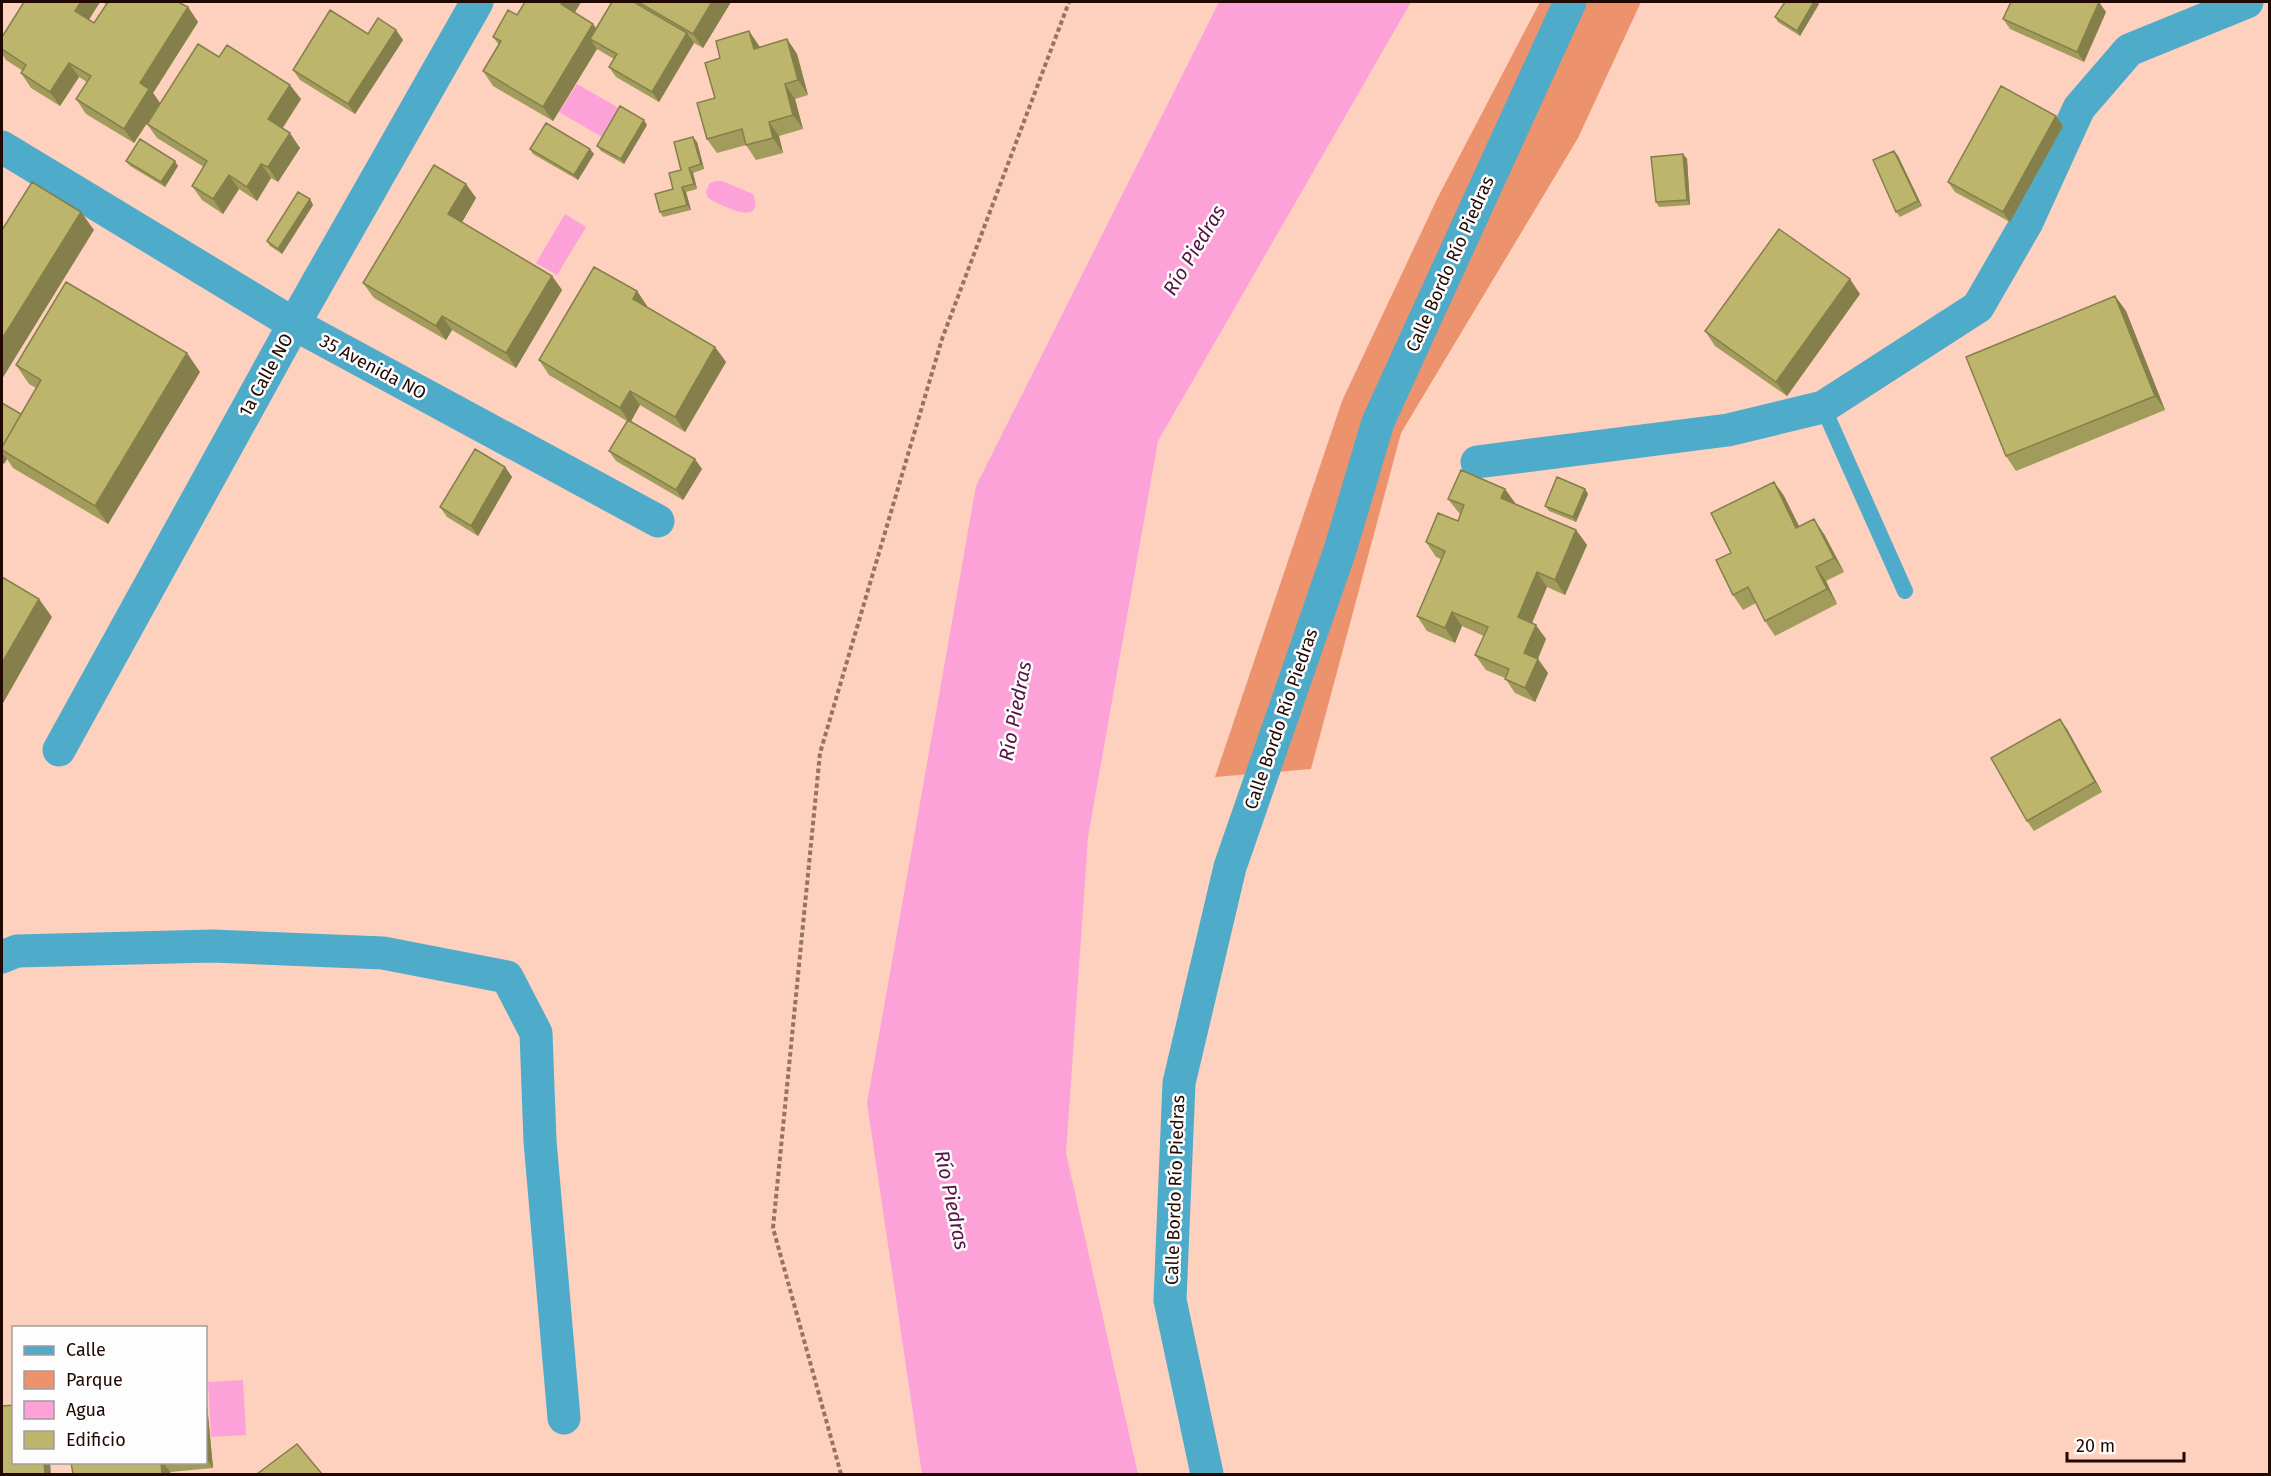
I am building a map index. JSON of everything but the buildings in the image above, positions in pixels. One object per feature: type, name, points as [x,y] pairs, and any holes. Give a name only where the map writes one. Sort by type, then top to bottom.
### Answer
[{"type":"street","name":"1a Calle NO","points":[[59,750],[294,324],[477,2]]},
{"type":"street","name":"Calle Bordo Río Piedras","points":[[1207,1474],[1170,1300],[1179,1083],[1230,867],[1340,550],[1378,422],[1570,2]]},
{"type":"street","points":[[1477,462],[1728,430],[1823,407],[1978,307],[2027,222],[2079,108],[2129,50],[2247,2]]},
{"type":"street","name":"35 Avenida NO","points":[[2,147],[294,324],[658,521]]},
{"type":"street","points":[[2,957],[17,951],[212,946],[383,953],[507,977],[536,1034],[540,1141],[564,1418]]},
{"type":"lane","points":[[1823,407],[1905,591]]},
{"type":"path","points":[[841,1474],[773,1228],[820,753],[942,339],[1069,2]]},
{"type":"green space","points":[[1540,2],[1641,2],[1578,138],[1401,433],[1311,769],[1215,777],[1342,401],[1437,199]]},
{"type":"water","name":"Río Piedras","points":[[1219,2],[1411,2],[1158,441],[1088,837],[1066,1153],[1138,1474],[922,1474],[867,1103],[976,486]]},
{"type":"water","points":[[577,84],[624,111],[607,140],[559,112]]},
{"type":"water","points":[[722,181],[753,194],[755,205],[753,210],[740,212],[708,198],[706,192],[709,184]]},
{"type":"water","points":[[565,214],[586,227],[557,275],[536,263]]},
{"type":"water","points":[[243,1380],[246,1435],[211,1437],[208,1382]]}]
